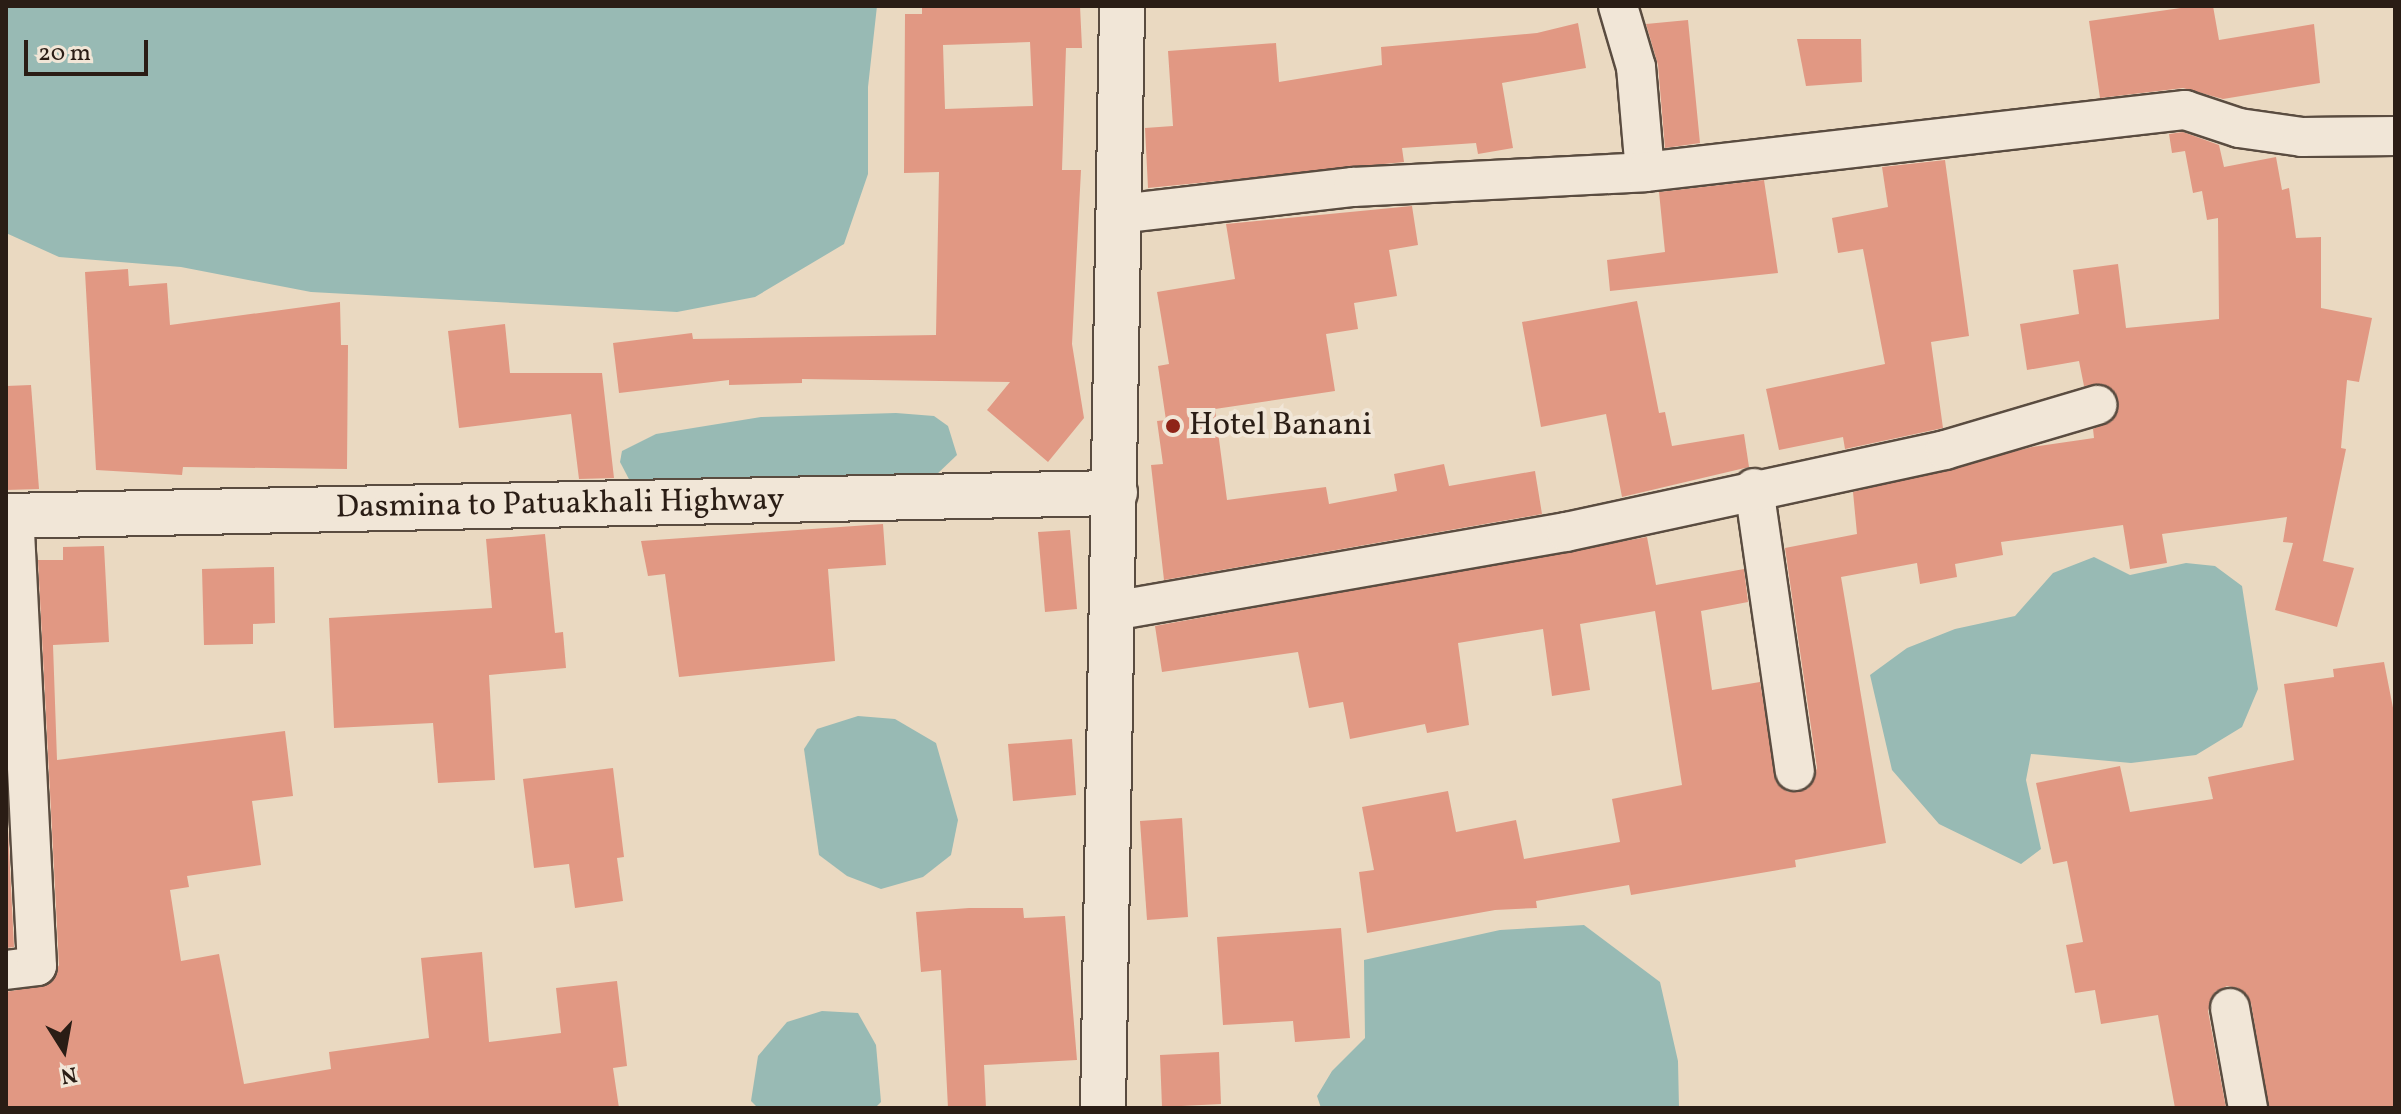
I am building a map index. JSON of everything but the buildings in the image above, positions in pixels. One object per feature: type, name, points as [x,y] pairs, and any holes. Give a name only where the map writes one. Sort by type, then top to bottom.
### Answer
[{"type":"street","points":[[1103,1108],[1122,6]]},
{"type":"street","points":[[1618,6],[1636,67],[1645,172]]},
{"type":"street","points":[[1119,214],[1353,187],[1645,172],[2185,110],[2239,128],[2302,137],[2395,136]]},
{"type":"street","points":[[1113,611],[1566,532],[1754,488],[1945,450],[2097,405]]},
{"type":"street","points":[[1754,488],[1795,771]]},
{"type":"street","name":"Dasmina to Patuakhali Highway","points":[[10,516],[1115,493]]},
{"type":"street","points":[[6,970],[37,966],[10,516]]},
{"type":"street","points":[[2230,1008],[2248,1108]]},
{"type":"water","points":[[6,6],[877,6],[868,87],[868,174],[844,244],[755,297],[677,312],[311,292],[181,267],[59,257],[6,233]]},
{"type":"water","points":[[896,413],[934,416],[948,426],[957,455],[935,476],[631,483],[620,462],[622,451],[656,434],[761,417]]},
{"type":"water","points":[[2094,557],[2130,575],[2186,563],[2215,566],[2242,586],[2258,689],[2242,727],[2196,755],[2131,763],[2031,754],[2026,780],[2041,849],[2021,864],[1939,824],[1892,770],[1870,675],[1907,648],[1955,629],[2015,616],[2053,573]]},
{"type":"water","points":[[858,716],[895,719],[936,743],[958,820],[951,855],[923,877],[881,889],[847,876],[819,855],[804,749],[817,729]]},
{"type":"water","points":[[1584,925],[1660,982],[1678,1061],[1679,1108],[1321,1108],[1317,1096],[1332,1071],[1365,1038],[1364,960],[1500,930]]},
{"type":"water","points":[[822,1011],[858,1013],[876,1045],[881,1102],[875,1108],[758,1108],[751,1101],[758,1056],[787,1022]]},
{"type":"place","name":"Hotel Banani","points":[[1173,426]]}]
